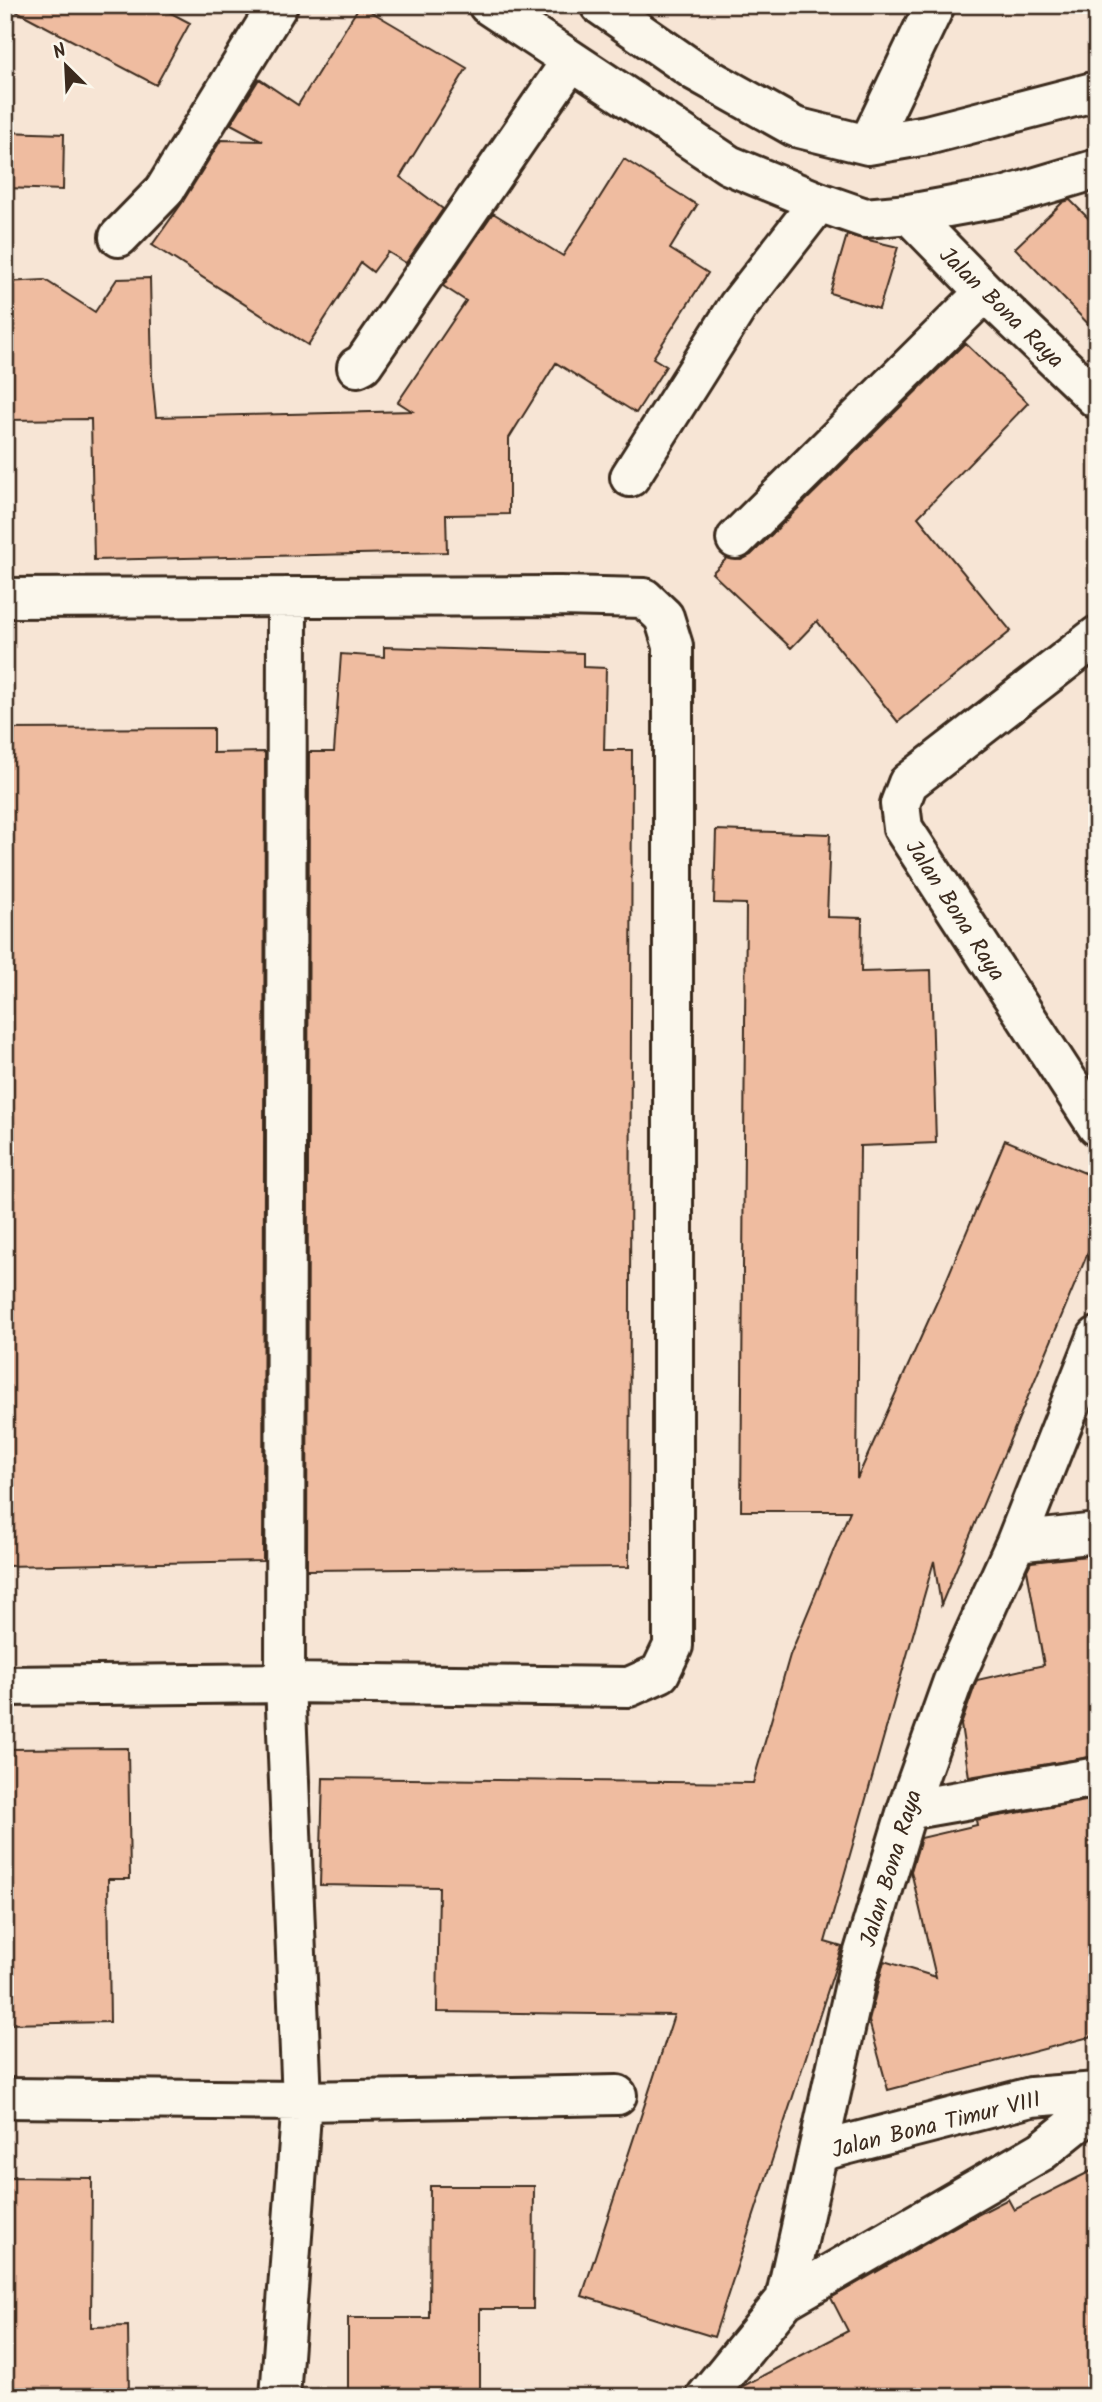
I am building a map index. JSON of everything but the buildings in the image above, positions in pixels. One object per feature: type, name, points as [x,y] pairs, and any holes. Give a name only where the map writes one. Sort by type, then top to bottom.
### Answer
[{"type":"street","points":[[119,237],[164,191],[278,5]]},
{"type":"street","points":[[488,5],[729,165],[865,218],[909,214],[1003,197],[1097,169]]},
{"type":"street","points":[[868,145],[935,5]]},
{"type":"street","points":[[604,6],[695,71],[795,127],[868,145],[927,135],[1097,91]]},
{"type":"street","points":[[357,367],[363,364],[571,61]]},
{"type":"street","points":[[630,477],[738,306],[819,202]]},
{"type":"street","name":"Jalan Bona Raya","points":[[909,214],[985,292],[1097,399]]},
{"type":"street","points":[[736,539],[985,292]]},
{"type":"street","points":[[280,2397],[302,2101],[285,1682],[287,597]]},
{"type":"street","points":[[5,598],[644,598],[664,617],[673,646],[673,1646],[660,1673],[629,1687],[285,1682],[5,1686]]},
{"type":"street","name":"Jalan Bona Raya","points":[[1097,636],[908,783],[900,804],[903,828],[1097,1126]]},
{"type":"street","name":"Jalan Bona Raya","points":[[706,2397],[785,2300],[857,1975],[906,1810],[953,1681],[1016,1542],[1097,1337]]},
{"type":"street","points":[[1016,1542],[1097,1533]]},
{"type":"street","points":[[906,1810],[1097,1777]]},
{"type":"street","name":"Jalan Bona Timur VIII","points":[[818,2152],[1031,2097],[1097,2092]]},
{"type":"street","points":[[5,2098],[302,2101],[617,2095]]},
{"type":"street","points":[[785,2300],[1042,2151],[1097,2107]]}]
